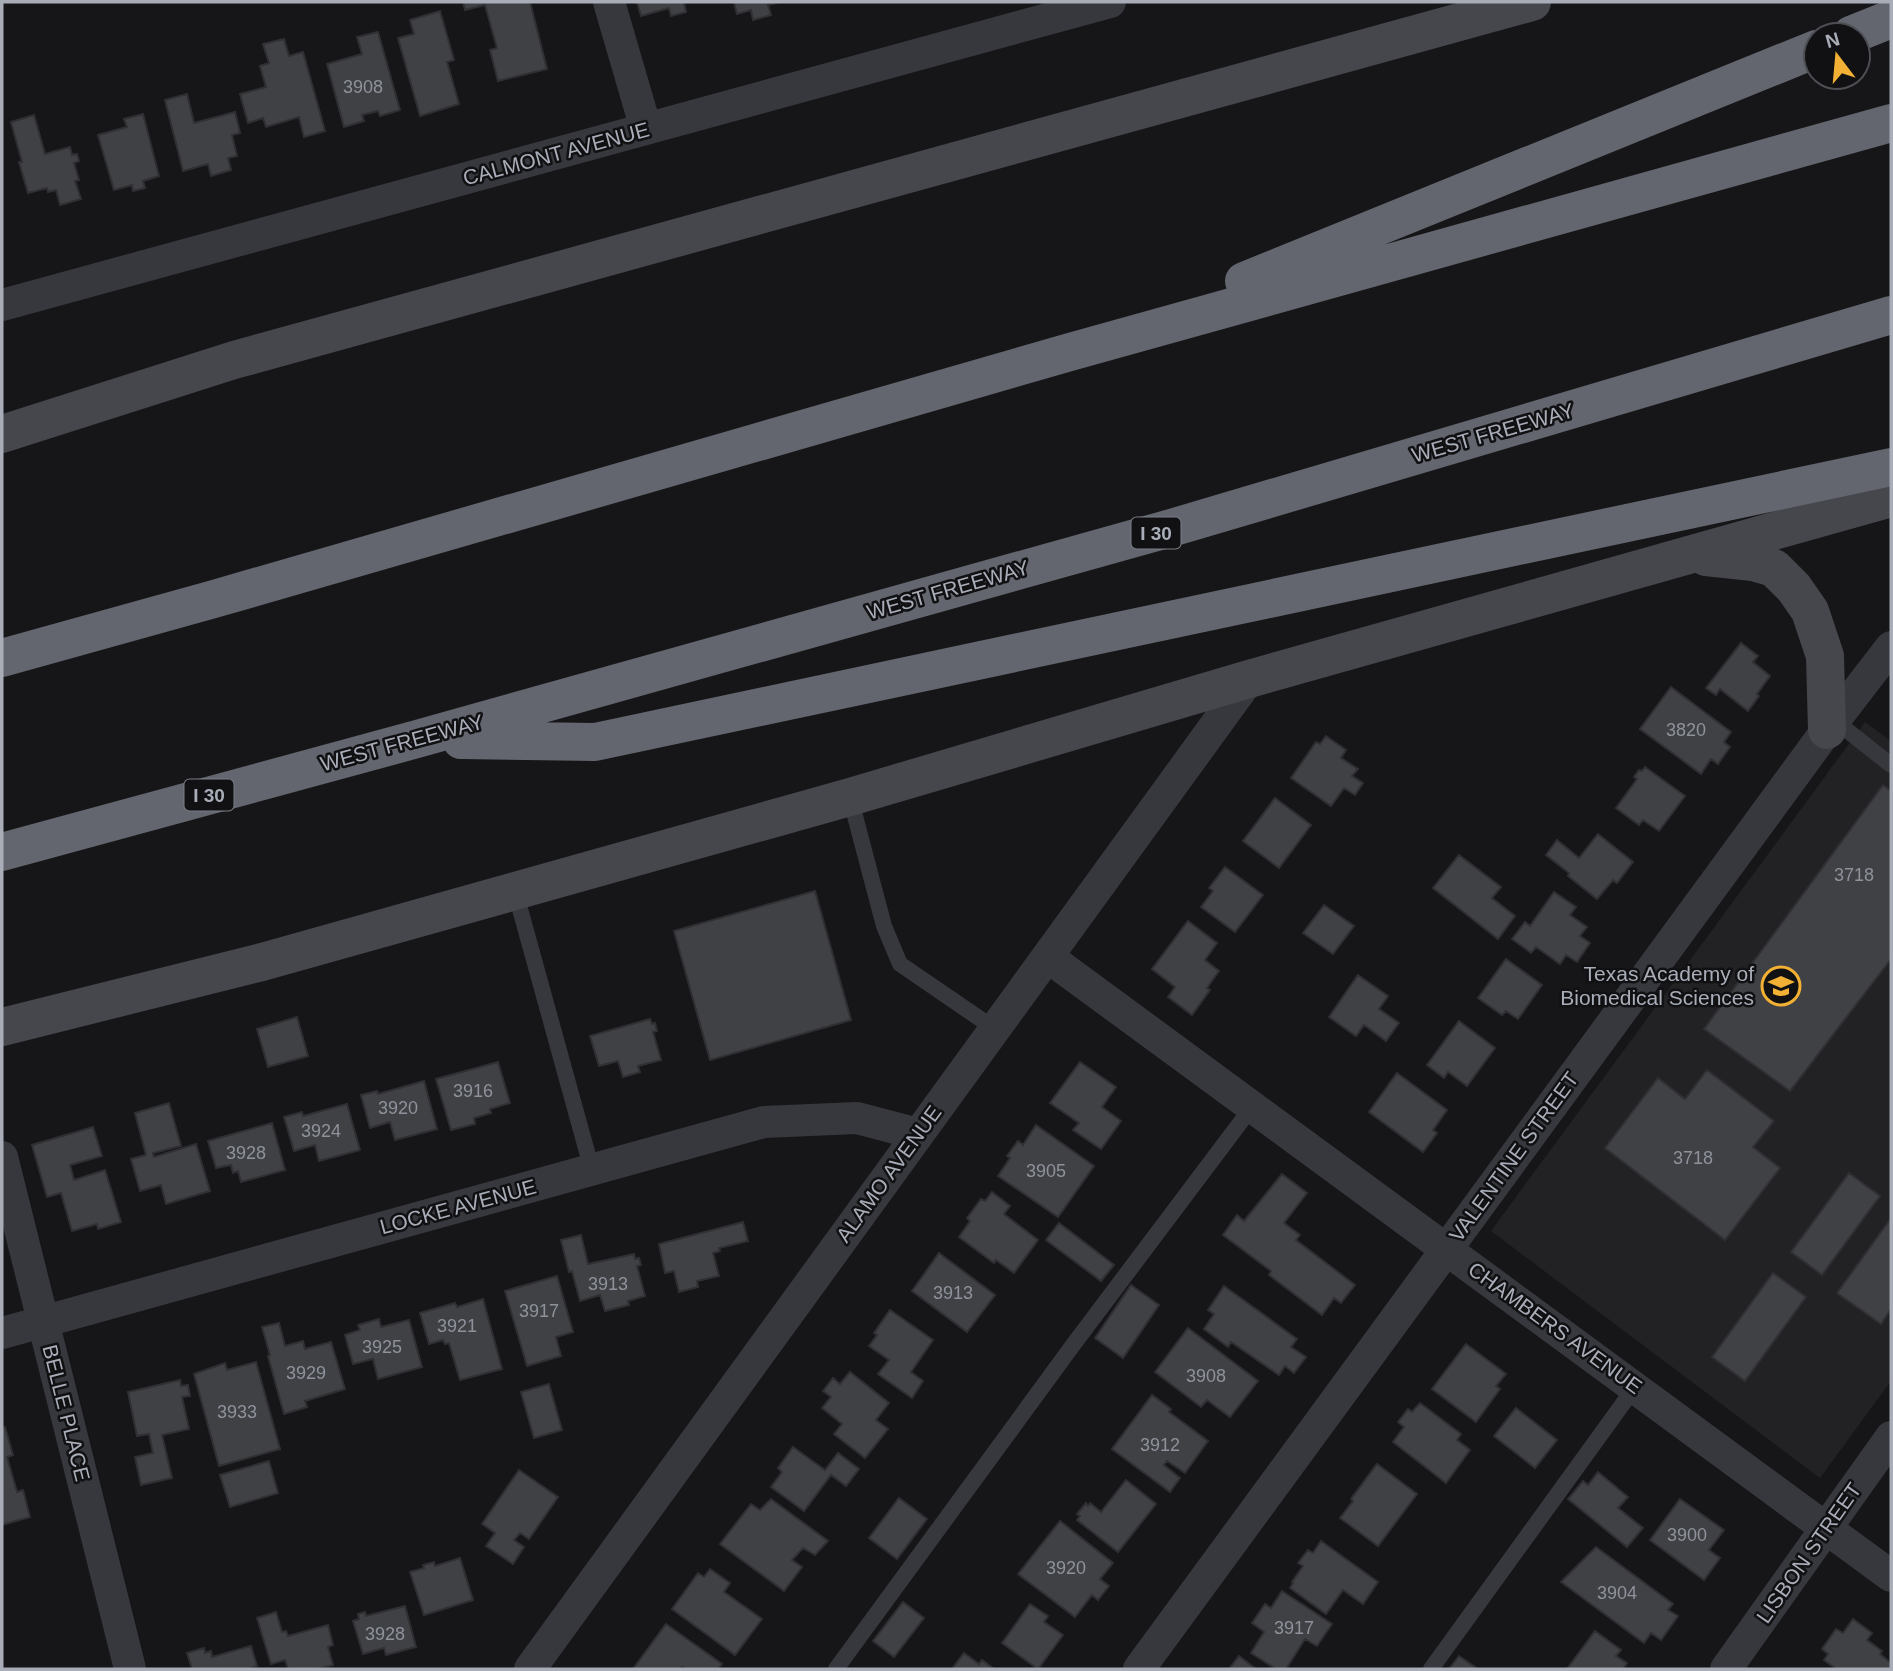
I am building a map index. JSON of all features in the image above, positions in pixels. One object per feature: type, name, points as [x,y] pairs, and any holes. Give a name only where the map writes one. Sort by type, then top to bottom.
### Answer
[{"type":"highway","points":[[1872,27],[1891,19]]},
{"type":"highway","points":[[1070,352],[1802,55]]},
{"type":"highway","points":[[2,658],[193,606],[1070,352],[1891,123]]},
{"type":"highway","name":"WEST FREEWAY","points":[[2,852],[1171,528],[1891,315]]},
{"type":"highway","points":[[417,739],[595,742],[1891,467]]},
{"type":"main road","points":[[2,434],[234,360],[1516,4]]},
{"type":"main road","points":[[2,1027],[262,962],[850,797],[1249,680],[1891,498]]},
{"type":"main road","points":[[1687,555],[1753,562],[1774,568],[1794,588],[1810,611],[1825,656],[1830,725]]},
{"type":"street","points":[[609,2],[646,129]]},
{"type":"street","name":"CALMONT AVENUE","points":[[2,305],[1110,2]]},
{"type":"street","name":"VALENTINE STREET","points":[[1139,1669],[1830,725],[1891,647]]},
{"type":"street","name":"ALAMO AVENUE","points":[[537,1667],[918,1134],[1249,680]]},
{"type":"street","name":"CHAMBERS AVENUE","points":[[1048,957],[1891,1576]]},
{"type":"street","name":"LOCKE AVENUE","points":[[2,1333],[764,1122],[857,1118],[918,1134]]},
{"type":"street","name":"BELLE PLACE","points":[[2,1157],[130,1669]]},
{"type":"street","name":"LISBON STREET","points":[[1727,1669],[1891,1437]]},
{"type":"lane","points":[[1830,725],[1891,765]]},
{"type":"lane","points":[[850,797],[884,926],[900,964],[995,1029]]},
{"type":"lane","points":[[515,891],[592,1170]]},
{"type":"lane","points":[[836,1669],[1073,1345],[1252,1107]]},
{"type":"lane","points":[[1431,1669],[1635,1387]]},
{"type":"shaded area","name":"Texas Academy of Biomedical Sciences","points":[[1865,722],[1891,741],[1891,1381],[1820,1478],[1491,1231]]},
{"type":"building","points":[[463,2],[530,2],[547,69],[498,81],[490,50],[497,48],[485,5],[465,10]]},
{"type":"building","points":[[637,2],[689,2],[684,3],[686,12],[671,16],[669,8],[641,16]]},
{"type":"building","points":[[734,2],[780,2],[768,5],[771,15],[753,20],[751,10],[737,14]]},
{"type":"building","points":[[440,11],[454,60],[447,62],[459,104],[420,116],[398,38],[414,34],[410,20]]},
{"type":"building","points":[[378,32],[400,110],[380,116],[378,111],[362,115],[364,121],[344,127],[327,64],[362,54],[357,37]]},
{"type":"building","points":[[284,39],[289,56],[303,52],[325,131],[304,137],[299,117],[266,127],[263,118],[248,123],[240,94],[266,87],[260,66],[269,63],[263,44]]},
{"type":"building","points":[[187,94],[194,123],[235,112],[240,133],[232,135],[237,156],[228,158],[231,170],[211,176],[208,164],[183,171],[165,100]]},
{"type":"building","points":[[143,114],[159,176],[143,181],[145,188],[133,191],[132,185],[114,190],[98,135],[127,127],[124,119]]},
{"type":"building","points":[[34,115],[45,154],[70,147],[72,155],[77,154],[79,161],[74,163],[79,180],[75,181],[81,199],[60,205],[56,190],[48,192],[47,188],[28,193],[11,122]]},
{"type":"building","points":[[1741,643],[1758,656],[1753,662],[1770,676],[1748,711],[1720,689],[1716,695],[1706,688]]},
{"type":"building","points":[[1671,687],[1731,732],[1724,742],[1730,747],[1718,764],[1711,759],[1701,774],[1640,729]]},
{"type":"building","points":[[1326,736],[1346,750],[1341,758],[1358,769],[1352,776],[1363,783],[1355,795],[1344,788],[1331,806],[1291,778],[1316,742],[1320,744]]},
{"type":"building","points":[[1645,767],[1685,796],[1659,831],[1643,820],[1639,825],[1616,808],[1637,779],[1634,777]]},
{"type":"building","points":[[1883,785],[1891,791],[1891,959],[1790,1091],[1704,1029]]},
{"type":"building","points":[[1275,798],[1311,825],[1279,868],[1243,841]]},
{"type":"building","points":[[1598,834],[1633,862],[1617,883],[1613,880],[1597,899],[1546,855],[1557,840],[1579,858]]},
{"type":"building","points":[[1459,855],[1501,887],[1492,898],[1515,916],[1498,939],[1433,888]]},
{"type":"building","points":[[1225,867],[1263,895],[1235,932],[1201,907],[1213,891],[1209,888]]},
{"type":"building","points":[[815,891],[851,1020],[710,1060],[674,931]]},
{"type":"building","points":[[1554,892],[1576,907],[1570,915],[1587,927],[1580,936],[1590,943],[1577,962],[1566,955],[1560,964],[1536,947],[1531,953],[1512,939],[1525,922],[1530,926]]},
{"type":"building","points":[[1324,905],[1354,926],[1333,954],[1303,933]]},
{"type":"building","points":[[1188,921],[1217,943],[1205,960],[1219,971],[1207,988],[1210,990],[1192,1015],[1168,997],[1175,987],[1152,969]]},
{"type":"building","points":[[1506,959],[1542,985],[1518,1019],[1506,1011],[1502,1015],[1478,998]]},
{"type":"building","points":[[1358,975],[1388,996],[1379,1009],[1399,1023],[1386,1041],[1364,1025],[1356,1036],[1329,1017]]},
{"type":"building","points":[[297,1017],[308,1056],[268,1067],[257,1029]]},
{"type":"building","points":[[650,1019],[652,1024],[655,1023],[657,1031],[653,1032],[661,1060],[638,1066],[640,1072],[623,1077],[618,1061],[599,1066],[590,1036]]},
{"type":"building","points":[[1459,1021],[1495,1048],[1467,1086],[1448,1072],[1444,1078],[1427,1065]]},
{"type":"building","points":[[498,1062],[510,1103],[490,1109],[491,1113],[474,1118],[475,1124],[451,1130],[436,1079]]},
{"type":"building","points":[[1080,1062],[1116,1087],[1102,1107],[1121,1121],[1101,1149],[1073,1130],[1079,1123],[1050,1103]]},
{"type":"building","points":[[1707,1070],[1774,1121],[1753,1147],[1780,1168],[1725,1240],[1605,1148],[1658,1078],[1685,1099]]},
{"type":"building","points":[[1397,1073],[1447,1110],[1433,1130],[1437,1133],[1423,1152],[1369,1112]]},
{"type":"building","points":[[424,1081],[437,1129],[395,1140],[390,1122],[370,1128],[361,1095],[377,1091],[378,1094]]},
{"type":"building","points":[[169,1103],[181,1146],[153,1153],[154,1157],[196,1144],[210,1191],[166,1204],[161,1185],[140,1191],[131,1159],[146,1155],[135,1113]]},
{"type":"building","points":[[347,1104],[360,1150],[319,1161],[315,1145],[294,1151],[284,1117],[302,1112],[303,1116]]},
{"type":"building","points":[[272,1123],[285,1170],[241,1182],[238,1171],[233,1173],[231,1165],[216,1168],[208,1141]]},
{"type":"building","points":[[1036,1125],[1094,1166],[1058,1217],[998,1176],[1010,1158],[1007,1156],[1018,1141],[1023,1145]]},
{"type":"building","points":[[93,1127],[102,1156],[70,1165],[74,1180],[105,1170],[121,1222],[98,1229],[97,1224],[72,1231],[61,1193],[47,1197],[32,1145]]},
{"type":"building","points":[[1849,1173],[1880,1196],[1822,1275],[1791,1252]]},
{"type":"building","points":[[1282,1174],[1307,1193],[1284,1223],[1300,1235],[1296,1240],[1355,1285],[1341,1303],[1334,1298],[1322,1315],[1269,1275],[1271,1271],[1223,1235],[1237,1215],[1244,1221]]},
{"type":"building","points":[[992,1192],[1010,1206],[1004,1214],[1038,1240],[1014,1273],[996,1260],[994,1263],[959,1237],[970,1221],[967,1218],[981,1199],[985,1201]]},
{"type":"building","points":[[1891,1218],[1891,1309],[1881,1324],[1837,1293]]},
{"type":"building","points":[[743,1222],[748,1241],[719,1248],[720,1251],[713,1253],[719,1276],[697,1281],[698,1287],[679,1292],[674,1271],[665,1273],[659,1244]]},
{"type":"building","points":[[1059,1223],[1114,1265],[1101,1281],[1046,1240]]},
{"type":"building","points":[[581,1235],[588,1264],[634,1254],[635,1259],[639,1258],[641,1265],[637,1266],[645,1296],[628,1301],[629,1305],[605,1311],[600,1295],[580,1301],[561,1240]]},
{"type":"building","points":[[939,1253],[995,1295],[967,1332],[912,1291]]},
{"type":"building","points":[[1773,1273],[1806,1297],[1745,1381],[1712,1357]]},
{"type":"building","points":[[557,1276],[573,1332],[556,1337],[561,1356],[527,1366],[505,1291]]},
{"type":"building","points":[[1131,1285],[1159,1305],[1123,1358],[1095,1338]]},
{"type":"building","points":[[1224,1286],[1297,1339],[1291,1347],[1306,1357],[1294,1373],[1285,1366],[1279,1375],[1231,1342],[1228,1347],[1204,1329],[1214,1314],[1208,1310]]},
{"type":"building","points":[[483,1299],[502,1369],[460,1380],[449,1343],[445,1344],[443,1340],[429,1344],[420,1313],[455,1303],[457,1307]]},
{"type":"building","points":[[890,1310],[933,1340],[911,1372],[923,1381],[912,1398],[878,1374],[889,1360],[869,1346],[877,1335],[874,1333]]},
{"type":"building","points":[[379,1319],[381,1327],[409,1320],[422,1367],[378,1379],[373,1359],[353,1364],[345,1335],[360,1330],[358,1325]]},
{"type":"building","points":[[279,1323],[285,1346],[303,1341],[305,1349],[331,1342],[345,1389],[305,1401],[307,1407],[284,1414],[262,1327]]},
{"type":"building","points":[[1188,1328],[1258,1381],[1230,1417],[1207,1400],[1201,1407],[1155,1372]]},
{"type":"building","points":[[1466,1344],[1506,1374],[1496,1386],[1500,1389],[1476,1422],[1432,1389]]},
{"type":"building","points":[[256,1362],[280,1449],[219,1466],[194,1374],[225,1363],[227,1370]]},
{"type":"building","points":[[850,1372],[889,1403],[876,1420],[888,1429],[865,1458],[834,1434],[842,1424],[822,1408],[831,1397],[823,1391],[833,1378],[840,1384]]},
{"type":"building","points":[[180,1380],[181,1386],[188,1385],[190,1396],[182,1397],[189,1429],[162,1435],[172,1478],[141,1485],[135,1457],[153,1453],[149,1434],[137,1436],[128,1392]]},
{"type":"building","points":[[549,1384],[562,1430],[534,1438],[521,1392]]},
{"type":"building","points":[[1152,1395],[1171,1409],[1169,1412],[1208,1441],[1185,1473],[1167,1461],[1164,1465],[1180,1478],[1170,1492],[1112,1449]]},
{"type":"building","points":[[1420,1403],[1461,1434],[1457,1440],[1470,1450],[1446,1483],[1393,1442],[1404,1427],[1398,1422],[1408,1409],[1412,1412]]},
{"type":"building","points":[[1516,1408],[1557,1440],[1535,1468],[1494,1436]]},
{"type":"building","points":[[5,1427],[13,1455],[7,1457],[17,1492],[23,1490],[30,1517],[2,1525],[2,1428]]},
{"type":"building","points":[[793,1447],[825,1470],[838,1453],[859,1469],[846,1486],[831,1475],[804,1511],[771,1487],[782,1472],[778,1468]]},
{"type":"building","points":[[269,1461],[278,1493],[230,1507],[220,1475]]},
{"type":"building","points":[[1377,1464],[1417,1494],[1378,1546],[1340,1518]]},
{"type":"building","points":[[519,1470],[558,1497],[529,1539],[520,1533],[514,1540],[524,1547],[513,1564],[486,1546],[495,1533],[482,1524]]},
{"type":"building","points":[[1598,1472],[1628,1497],[1618,1508],[1643,1528],[1627,1547],[1568,1499],[1583,1481],[1588,1485]]},
{"type":"building","points":[[1126,1480],[1156,1504],[1118,1552],[1077,1520],[1080,1516],[1077,1514],[1086,1503],[1101,1512]]},
{"type":"building","points":[[899,1498],[927,1519],[897,1559],[869,1538]]},
{"type":"building","points":[[771,1499],[828,1541],[815,1555],[803,1548],[792,1560],[802,1567],[784,1591],[720,1544],[751,1504],[760,1510]]},
{"type":"building","points":[[1680,1499],[1724,1530],[1709,1550],[1720,1558],[1704,1580],[1650,1540]]},
{"type":"building","points":[[1060,1521],[1113,1563],[1100,1579],[1109,1586],[1098,1600],[1092,1595],[1075,1617],[1018,1574]]},
{"type":"building","points":[[1321,1541],[1378,1582],[1363,1604],[1343,1590],[1326,1614],[1290,1588],[1303,1566],[1298,1563],[1308,1550],[1313,1553]]},
{"type":"building","points":[[1596,1547],[1673,1604],[1668,1610],[1678,1616],[1661,1640],[1651,1633],[1644,1643],[1561,1582]]},
{"type":"building","points":[[460,1558],[473,1600],[424,1615],[410,1572],[424,1568],[423,1565],[434,1562],[435,1566]]},
{"type":"building","points":[[710,1569],[730,1583],[724,1592],[762,1619],[735,1655],[672,1609],[698,1573],[704,1577]]},
{"type":"building","points":[[1282,1591],[1332,1624],[1317,1646],[1305,1639],[1286,1669],[1276,1669],[1251,1653],[1264,1632],[1252,1623],[1265,1604],[1271,1608]]},
{"type":"building","points":[[903,1602],[924,1618],[894,1657],[873,1641]]},
{"type":"building","points":[[1030,1604],[1048,1616],[1044,1622],[1063,1635],[1038,1669],[1002,1643]]},
{"type":"building","points":[[405,1606],[416,1647],[386,1655],[384,1648],[363,1654],[353,1621],[359,1619],[358,1614],[365,1612],[366,1616]]},
{"type":"building","points":[[276,1612],[282,1632],[286,1631],[288,1636],[328,1625],[333,1645],[328,1647],[333,1665],[318,1669],[288,1669],[285,1660],[271,1664],[257,1618]]},
{"type":"building","points":[[1853,1619],[1872,1633],[1867,1640],[1882,1651],[1880,1654],[1891,1663],[1891,1669],[1836,1669],[1824,1660],[1828,1654],[1822,1649],[1836,1629],[1843,1633]]},
{"type":"building","points":[[666,1624],[722,1664],[718,1669],[633,1669]]},
{"type":"building","points":[[1595,1631],[1621,1650],[1616,1656],[1627,1663],[1623,1669],[1567,1669]]},
{"type":"building","points":[[251,1646],[257,1666],[251,1669],[192,1669],[187,1653],[204,1648],[205,1653],[211,1651],[212,1657]]},
{"type":"building","points":[[964,1653],[979,1664],[982,1660],[994,1669],[952,1669]]},
{"type":"building","points":[[1239,1656],[1256,1669],[1229,1669]]},
{"type":"building","points":[[1459,1656],[1478,1669],[1449,1669]]},
{"type":"place","name":"Texas Academy of Biomedical Sciences","points":[[1781,986]]}]
